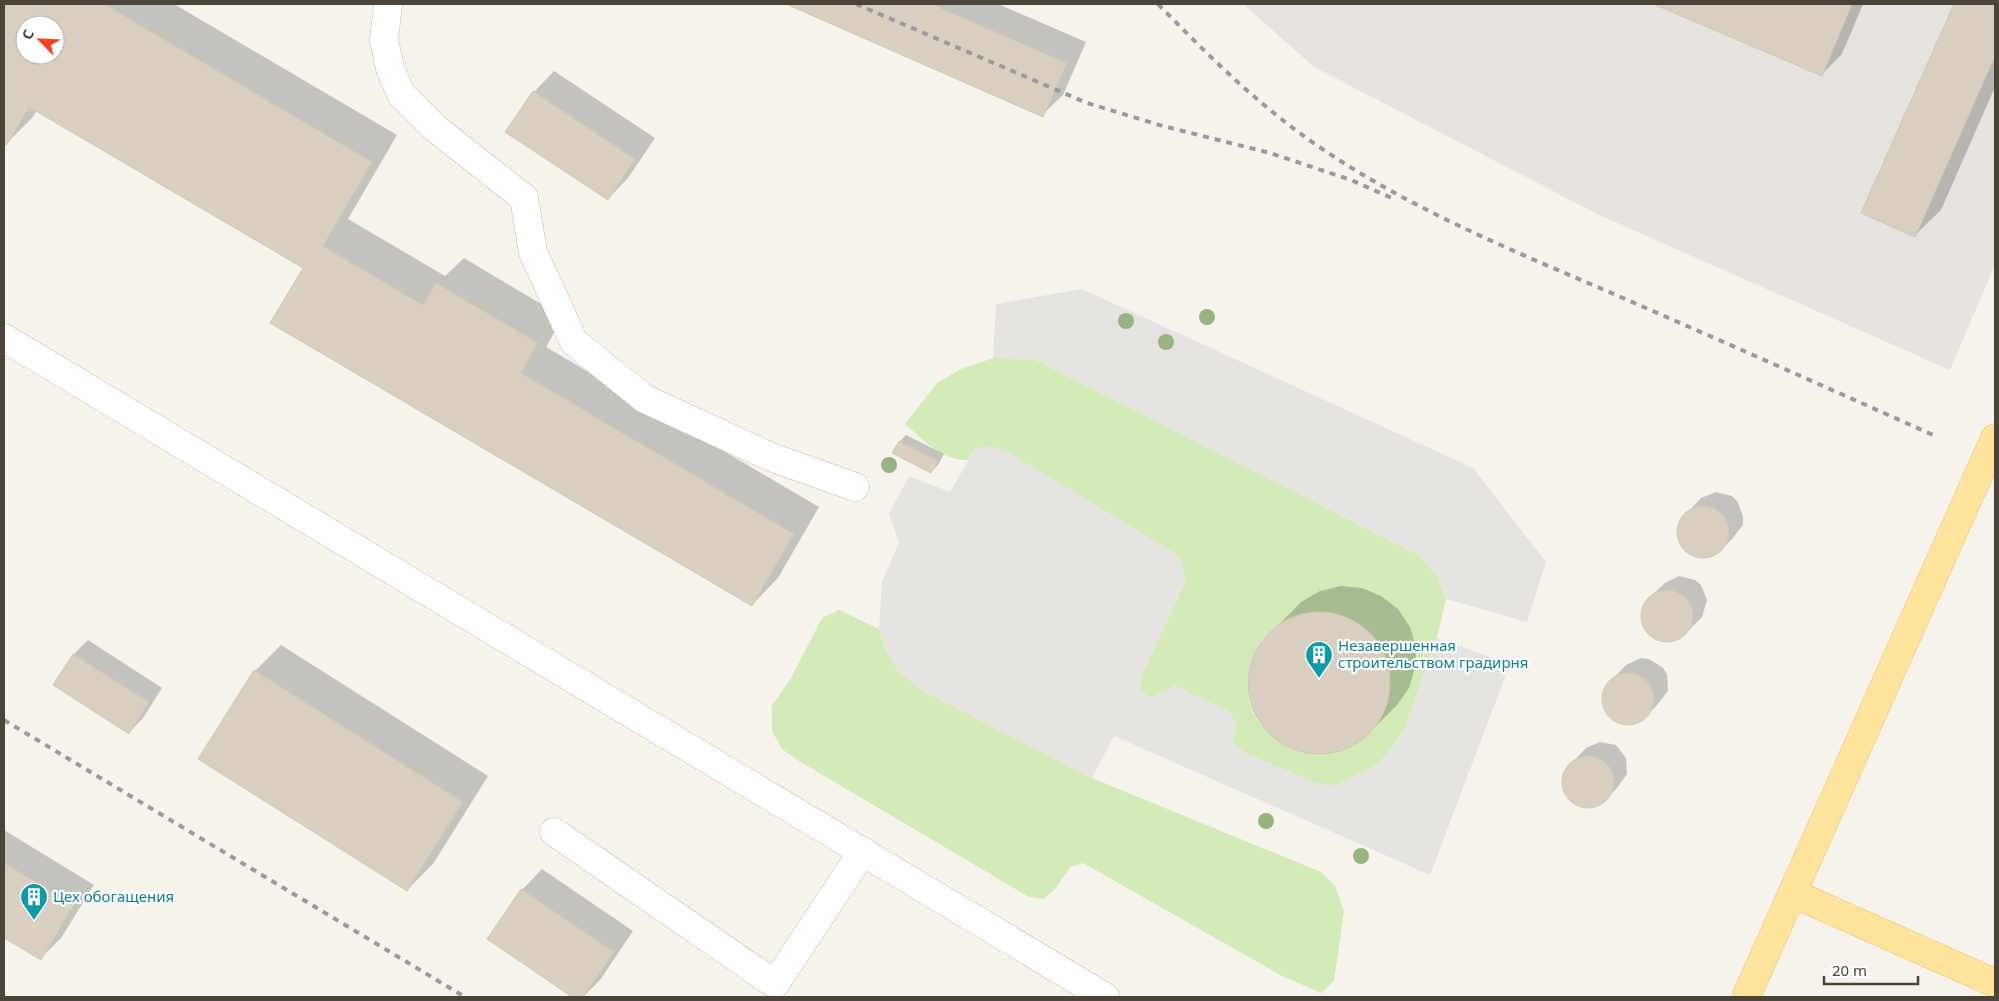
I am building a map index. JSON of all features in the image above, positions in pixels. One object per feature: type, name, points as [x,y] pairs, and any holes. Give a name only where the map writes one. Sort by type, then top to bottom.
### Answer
[{"type":"main road","points":[[1746,997],[1995,438]]},
{"type":"main road","points":[[1792,893],[1995,983]]},
{"type":"lane","points":[[388,4],[384,40],[390,68],[401,94],[434,128],[524,198],[533,252],[574,342],[645,399],[771,457],[855,487]]},
{"type":"lane","points":[[4,338],[1105,997]]},
{"type":"lane","points":[[554,832],[775,984],[864,852]]},
{"type":"shaded area","points":[[1243,4],[1995,4],[1995,265],[1950,370],[1599,215],[1314,67]]},
{"type":"shaded area","points":[[1082,289],[1473,468],[1546,562],[1527,622],[1446,599],[1437,576],[1419,555],[1034,359],[993,358],[996,304]]},
{"type":"shaded area","points":[[990,445],[1010,453],[1175,553],[1182,563],[1185,582],[1142,674],[1140,690],[1151,699],[1174,685],[1231,712],[1237,727],[1232,741],[1244,753],[1322,785],[1336,785],[1377,765],[1392,748],[1406,725],[1437,638],[1510,664],[1430,875],[1114,736],[1092,778],[920,689],[898,671],[886,651],[879,629],[882,582],[899,542],[889,514],[909,476],[950,492],[975,449]]},
{"type":"green space","points":[[993,358],[1034,359],[1419,555],[1437,576],[1446,599],[1437,638],[1406,725],[1392,748],[1377,765],[1336,785],[1322,785],[1244,753],[1232,741],[1237,727],[1161,692],[1151,699],[1140,690],[1142,674],[1185,582],[975,449],[968,460],[950,457],[926,443],[905,424],[937,383],[961,369]],"holes":[[[1314,612],[1334,614],[1354,621],[1373,636],[1385,655],[1390,676],[1388,698],[1379,718],[1366,736],[1347,748],[1323,754],[1298,751],[1283,745],[1269,734],[1255,716],[1250,703],[1248,689],[1251,661],[1265,636],[1284,621]]]},
{"type":"green space","points":[[839,610],[879,629],[886,651],[920,689],[1092,778],[1321,872],[1335,886],[1344,911],[1334,981],[1321,993],[1282,976],[1083,863],[1070,867],[1056,888],[1044,899],[1029,897],[799,761],[782,749],[772,731],[772,706],[791,678],[822,618]]},
{"type":"building","points":[[4,4],[104,4],[372,162],[323,246],[423,305],[436,283],[538,343],[521,373],[794,534],[752,606],[270,323],[303,268],[29,107],[6,146],[4,145]]},
{"type":"building","points":[[786,4],[931,4],[1067,63],[1043,117]]},
{"type":"building","points":[[1653,4],[1852,4],[1822,76]]},
{"type":"building","points":[[1954,4],[1995,4],[1995,56],[1915,237],[1861,213]]},
{"type":"building","points":[[533,91],[635,159],[608,200],[505,132]]},
{"type":"building","points":[[899,441],[938,461],[931,473],[892,453]]},
{"type":"building","points":[[1698,506],[1708,506],[1722,513],[1729,527],[1729,537],[1722,551],[1708,558],[1698,558],[1688,554],[1681,547],[1677,537],[1677,527],[1681,517],[1688,510]]},
{"type":"building","points":[[1662,590],[1672,590],[1686,597],[1693,611],[1693,621],[1686,635],[1672,642],[1662,642],[1652,638],[1645,631],[1641,621],[1641,611],[1645,601],[1652,594]]},
{"type":"building","name":"Незавершенная строительством градирня","points":[[1319,612],[1333,613],[1346,617],[1359,624],[1369,633],[1378,643],[1385,656],[1389,669],[1389,697],[1385,710],[1378,723],[1369,733],[1359,742],[1346,749],[1333,753],[1319,754],[1305,753],[1292,749],[1279,742],[1269,733],[1260,723],[1253,710],[1249,697],[1248,683],[1249,669],[1253,656],[1260,643],[1269,633],[1279,624],[1292,617],[1305,613]]},
{"type":"building","points":[[73,654],[149,702],[129,734],[53,685]]},
{"type":"building","points":[[254,670],[463,802],[407,891],[198,759]]},
{"type":"building","points":[[1623,673],[1633,673],[1647,680],[1654,694],[1654,704],[1647,718],[1633,725],[1623,725],[1613,721],[1606,714],[1602,704],[1602,694],[1606,684],[1613,677]]},
{"type":"building","points":[[1583,756],[1593,756],[1607,763],[1614,777],[1614,787],[1607,801],[1593,808],[1583,808],[1573,804],[1566,797],[1562,787],[1562,777],[1566,767],[1573,760]]},
{"type":"building","name":"Цех обогащения","points":[[4,863],[74,905],[41,960],[4,938]]},
{"type":"building","points":[[521,889],[614,952],[583,997],[572,997],[487,939]]},
{"type":"railway","points":[[856,4],[1087,103],[1163,126],[1270,153],[1351,180],[1394,199]]},
{"type":"railway","points":[[1158,4],[1191,38],[1278,117],[1334,157],[1372,180],[1412,202],[1493,241],[1933,435]]},
{"type":"railway","points":[[4,720],[465,997]]},
{"type":"place","name":"Незавершенная строительством градирня","points":[[1319,679]]},
{"type":"place","name":"Цех обогащения","points":[[34,921]]}]
